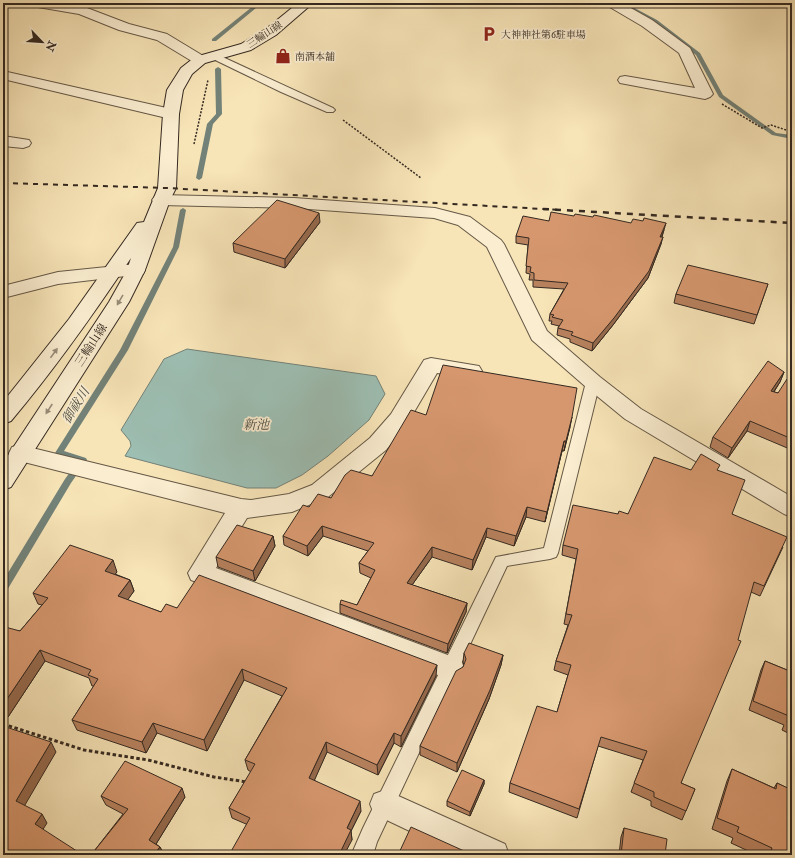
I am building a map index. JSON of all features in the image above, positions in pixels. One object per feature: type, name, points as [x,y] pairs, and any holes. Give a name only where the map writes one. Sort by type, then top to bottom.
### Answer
[{"type":"street","points":[[38,3],[82,11],[124,27],[162,37],[200,60]]},
{"type":"street","name":"三輪山線","points":[[3,480],[119,302],[136,270],[161,200],[167,188],[171,114],[175,90],[186,71],[200,60],[246,47],[271,32],[306,3]]},
{"type":"street","points":[[613,3],[648,22],[685,51],[705,94]]},
{"type":"street","points":[[3,75],[171,114]]},
{"type":"street","points":[[625,80],[705,94]]},
{"type":"street","points":[[3,141],[23,143]]},
{"type":"street","points":[[161,200],[294,203],[427,212],[464,221],[495,244],[539,335],[591,387],[633,414],[792,508]]},
{"type":"street","name":"三輪山線","points":[[3,416],[33,382],[113,272],[161,200]]},
{"type":"street","points":[[3,292],[58,278],[136,270]]},
{"type":"street","points":[[20,453],[241,508],[251,509],[292,503],[320,491],[378,444],[399,419],[431,365],[493,375]]},
{"type":"street","points":[[567,388],[591,387]]},
{"type":"street","points":[[241,508],[200,573],[450,668]]},
{"type":"street","points":[[385,804],[494,855]]},
{"type":"lane","points":[[214,56],[284,90],[330,110]]},
{"type":"lane","points":[[363,855],[363,851],[385,804],[502,561],[550,553],[591,387]]},
{"type":"path","points":[[705,94],[762,128],[771,125],[792,132]]},
{"type":"path","points":[[330,110],[421,178]]},
{"type":"path","points":[[3,724],[84,750],[148,760],[214,777],[255,783]]},
{"type":"water","name":"新池","points":[[187,349],[376,376],[385,394],[369,420],[328,456],[302,475],[276,488],[247,488],[125,456],[131,446],[130,441],[121,430],[164,359]]},
{"type":"building","points":[[277,200],[319,213],[285,259],[233,243]]},
{"type":"building","points":[[551,212],[574,216],[575,214],[593,217],[594,215],[631,223],[633,219],[643,221],[644,218],[666,223],[660,237],[663,237],[649,271],[614,318],[593,343],[571,335],[573,332],[558,328],[563,320],[552,317],[554,315],[550,314],[568,283],[534,280],[534,273],[530,272],[531,267],[526,266],[529,238],[516,236],[523,216],[549,221]]},
{"type":"building","points":[[688,265],[768,284],[757,315],[676,294]]},
{"type":"building","points":[[768,361],[784,372],[771,391],[778,393],[787,379],[792,381],[792,439],[750,421],[732,448],[713,437]]},
{"type":"building","points":[[443,365],[577,388],[572,417],[566,441],[564,441],[547,512],[527,507],[516,536],[487,528],[473,560],[432,547],[407,583],[467,603],[448,644],[340,604],[341,600],[357,605],[375,570],[359,563],[374,543],[322,526],[307,546],[283,536],[303,505],[309,507],[318,494],[331,498],[345,475],[351,470],[372,476],[411,410],[426,415]]},
{"type":"building","points":[[701,454],[720,465],[717,470],[745,480],[732,514],[787,537],[764,586],[754,582],[738,640],[741,641],[681,783],[695,789],[686,811],[654,797],[654,792],[634,783],[647,751],[601,737],[579,809],[510,783],[537,706],[557,712],[571,665],[556,661],[572,615],[566,614],[578,549],[563,545],[573,505],[618,514],[619,511],[628,514],[654,457],[691,470]]},
{"type":"building","points":[[237,525],[273,536],[253,571],[216,557]]},
{"type":"building","points":[[70,545],[113,560],[105,571],[130,580],[118,596],[161,612],[166,604],[177,608],[199,575],[437,665],[401,736],[394,733],[377,765],[326,742],[309,778],[360,801],[347,828],[351,830],[339,855],[229,855],[250,818],[229,808],[255,764],[245,760],[287,688],[242,669],[204,740],[153,723],[142,742],[72,720],[98,679],[88,675],[91,670],[40,650],[3,705],[3,630],[5,627],[20,631],[48,598],[33,593]]},
{"type":"building","points":[[469,643],[503,655],[490,690],[457,763],[420,746],[456,671],[463,667],[466,659],[464,653]]},
{"type":"building","points":[[765,661],[792,672],[792,724],[787,722],[789,716],[753,701]]},
{"type":"building","points":[[3,726],[51,742],[16,801],[42,814],[35,824],[83,855],[3,855]]},
{"type":"building","points":[[125,761],[182,788],[149,840],[160,847],[154,854],[156,855],[91,855],[128,809],[101,796]]},
{"type":"building","points":[[732,769],[776,789],[777,783],[792,790],[792,855],[769,855],[772,848],[737,832],[739,827],[717,818]]},
{"type":"building","points":[[462,770],[484,780],[470,812],[447,801]]},
{"type":"building","points":[[411,827],[473,855],[398,855]]},
{"type":"building","points":[[624,828],[667,839],[665,855],[621,855]]},
{"type":"waterway","name":"御祓川","points":[[214,40],[260,3]]},
{"type":"waterway","points":[[621,3],[655,21],[698,54],[721,96],[774,134],[792,137]]},
{"type":"waterway","name":"御祓川","points":[[199,178],[210,124],[219,114],[218,69]]},
{"type":"waterway","name":"御祓川","points":[[3,589],[68,481],[83,460],[59,453],[124,350],[176,247],[183,210]]},
{"type":"railway","points":[[3,183],[167,188],[561,210]]},
{"type":"railway","points":[[543,209],[792,223]]},
{"type":"place","name":"大神神社第6駐車場","points":[[489,34]]},
{"type":"place","name":"南酒本舗","points":[[283,56]]}]
